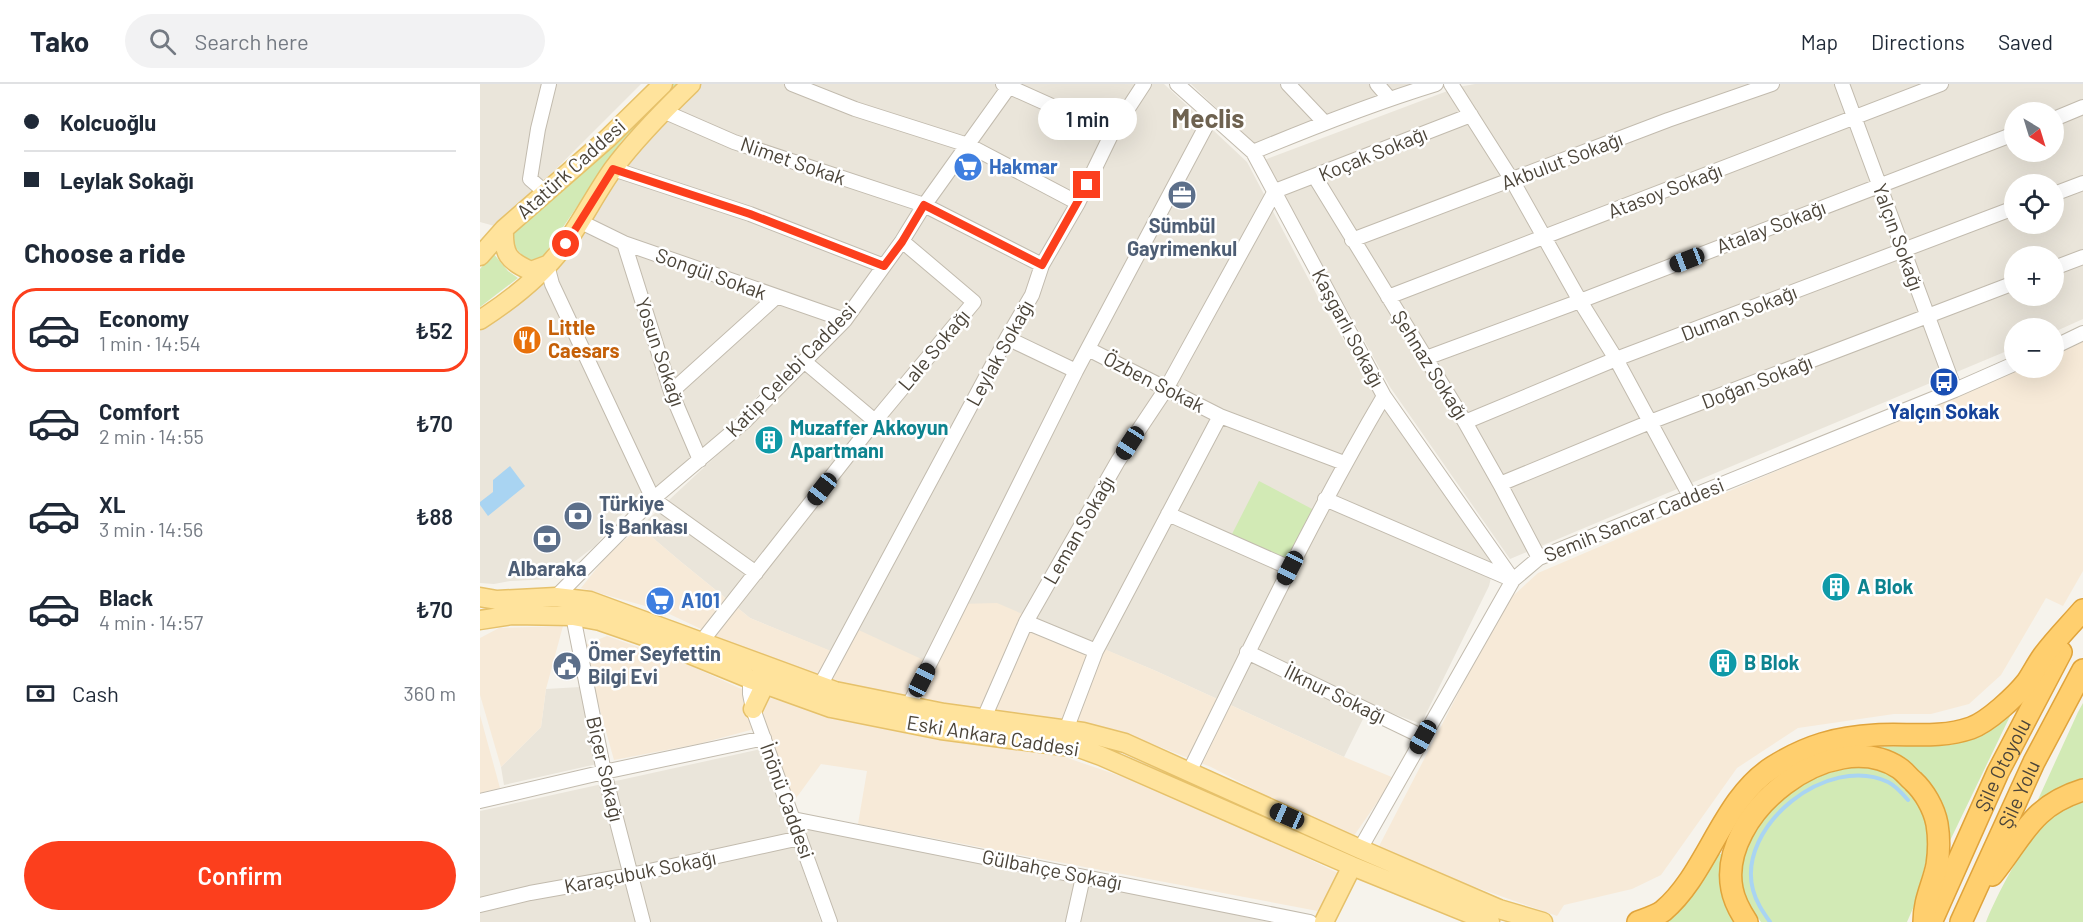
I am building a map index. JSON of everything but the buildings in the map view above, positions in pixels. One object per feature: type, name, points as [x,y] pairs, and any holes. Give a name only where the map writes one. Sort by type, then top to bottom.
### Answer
[{"type":"highway","points":[[1638,922],[1661,912],[1679,894],[1694,875],[1724,821],[1751,786],[1770,768],[1830,740],[1876,735],[1923,736],[1972,727],[2012,698],[2043,656],[2083,611]]},
{"type":"highway","name":"Şile Otoyolu","points":[[1931,922],[1998,772],[2083,611]]},
{"type":"highway","name":"Şile Yolu","points":[[1964,914],[2034,762],[2083,670]]},
{"type":"highway","points":[[1747,922],[1732,890],[1730,868],[1737,843],[1746,825],[1777,789],[1798,775],[1825,763],[1851,757],[1877,759],[1899,768],[1918,785],[1930,803],[1937,822],[1937,865],[1924,906],[1924,922]]},
{"type":"highway","points":[[1964,914],[2001,865],[2021,833],[2044,809],[2064,796],[2083,790]]},
{"type":"main road","name":"Atatürk Caddesi","points":[[480,256],[504,229],[608,138],[663,84]]},
{"type":"main road","name":"Atatürk Caddesi","points":[[480,320],[525,285],[566,244],[613,169],[663,111],[691,84]]},
{"type":"main road","points":[[504,229],[503,247],[510,259],[531,271],[548,264]]},
{"type":"main road","name":"Eski Ankara Caddesi","points":[[480,597],[497,600],[556,597],[590,601],[835,691],[944,713],[1066,730],[1125,743],[1499,909],[1543,922]]},
{"type":"main road","name":"Eski Ankara Caddesi","points":[[480,620],[512,615],[573,615],[600,621],[655,640],[758,682],[831,708],[941,730],[1079,748],[1352,866],[1490,922]]},
{"type":"main road","points":[[753,709],[758,682],[775,678],[848,703],[909,705]]},
{"type":"main road","points":[[1324,922],[1352,866]]},
{"type":"street","points":[[545,192],[530,179],[538,129],[549,84]]},
{"type":"street","points":[[792,84],[855,108],[968,145],[1078,203]]},
{"type":"street","name":"Leylak Sokağı","points":[[820,686],[1032,295],[1042,265],[1078,203],[1112,133],[1144,84]]},
{"type":"street","name":"Kaşgarlı Sokağı","points":[[1178,84],[1253,152],[1384,396],[1513,580]]},
{"type":"street","points":[[1288,84],[1324,122]]},
{"type":"street","points":[[1377,84],[1389,98]]},
{"type":"street","points":[[1253,152],[1324,122],[1389,98],[1436,84]]},
{"type":"street","points":[[1451,84],[1512,180],[1580,301],[1616,359],[1690,496]]},
{"type":"street","name":"Akbulut Sokağı","points":[[1352,240],[1668,120],[1772,84]]},
{"type":"street","name":"Yalçın Sokağı","points":[[1842,84],[1955,390]]},
{"type":"street","name":"Atasoy Sokağı","points":[[1388,297],[1941,84]]},
{"type":"street","points":[[1008,85],[1112,133]]},
{"type":"street","name":"Katip Çelebi Caddesi","points":[[556,597],[653,499],[744,422],[845,320],[902,242],[924,205],[1008,85]]},
{"type":"street","points":[[2064,115],[2083,108]]},
{"type":"street","name":"Nimet Sokak","points":[[663,111],[734,142],[924,205],[1042,265]]},
{"type":"street","points":[[909,705],[1076,371],[1212,115]]},
{"type":"street","name":"Koçak Sokağı","points":[[1275,191],[1471,115]]},
{"type":"street","name":"Atalay Sokağı","points":[[1426,358],[2004,138]]},
{"type":"street","points":[[613,169],[750,214],[884,266]]},
{"type":"street","name":"Şehnaz Sokağı","points":[[1315,177],[1465,422],[1539,558]]},
{"type":"street","points":[[2064,190],[2083,183]]},
{"type":"street","name":"Leman Sokağı","points":[[984,718],[1026,622],[1118,461],[1166,389],[1275,191]]},
{"type":"street","name":"Duman Sokağı","points":[[1465,422],[1616,359],[2004,212]]},
{"type":"street","name":"Songül Sokak","points":[[579,221],[624,243],[845,320]]},
{"type":"street","name":"Lale Sokağı","points":[[702,641],[875,421],[974,302],[902,242]]},
{"type":"street","name":"Yosun Sokağı","points":[[624,243],[671,392],[700,460]]},
{"type":"street","points":[[2064,264],[2083,257]]},
{"type":"street","points":[[548,264],[552,284],[653,499],[756,573]]},
{"type":"street","name":"Doğan Sokağı","points":[[1500,484],[1650,422],[2004,287]]},
{"type":"street","points":[[671,392],[775,297]]},
{"type":"street","points":[[2064,342],[2083,333]]},
{"type":"street","points":[[1007,338],[1076,371]]},
{"type":"street","name":"Özben Sokak","points":[[1088,349],[1220,416],[1344,463]]},
{"type":"street","points":[[805,362],[875,421]]},
{"type":"street","name":"Semih Sancar Caddesi","points":[[1360,849],[1513,580],[1539,558],[2004,368]]},
{"type":"street","points":[[1189,772],[1325,499],[1384,396]]},
{"type":"street","points":[[1066,730],[1096,651],[1220,416]]},
{"type":"street","points":[[1325,499],[1513,580]]},
{"type":"street","points":[[1168,514],[1290,568]]},
{"type":"street","name":"Biçer Sokağı","points":[[573,615],[604,772],[643,922]]},
{"type":"street","points":[[1026,622],[1096,651]]},
{"type":"street","name":"İlknur Sokağı","points":[[1247,652],[1423,737]]},
{"type":"street","name":"İnönü Caddesi","points":[[753,709],[830,922]]},
{"type":"street","points":[[480,801],[764,738]]},
{"type":"street","name":"Gülbahçe Sokağı","points":[[793,819],[1311,922]]},
{"type":"street","name":"Karaçubuk Sokağı","points":[[480,905],[800,838]]},
{"type":"street","points":[[1073,922],[1083,877]]},
{"type":"shaded area","points":[[480,84],[641,84],[498,227],[480,222]]},
{"type":"shaded area","points":[[701,84],[1001,84],[839,317],[701,451],[620,516],[595,546],[552,579],[480,583],[480,331],[526,297],[560,261],[640,148]]},
{"type":"shaded area","points":[[1018,84],[1164,84],[1247,162],[1318,297],[1384,408],[1494,566],[1489,586],[1421,724],[1370,705],[1344,757],[1156,671],[1029,618],[931,663],[837,654],[750,618],[640,527],[773,403],[862,310],[925,205]]},
{"type":"shaded area","points":[[1191,84],[1414,84],[1256,146]]},
{"type":"shaded area","points":[[1475,84],[2083,84],[2083,319],[2064,328],[2064,318],[2004,318],[2004,352],[1510,559],[1390,387],[1264,160],[1458,87]]},
{"type":"shaded area","points":[[2083,339],[2083,571],[2063,606],[2046,598],[2001,675],[1969,704],[1931,714],[1894,714],[1798,728],[1737,768],[1661,875],[1632,889],[1564,905],[1557,916],[1376,852],[1505,603],[1538,573],[2004,374],[2004,378],[2064,378],[2064,348]]},
{"type":"shaded area","points":[[640,527],[750,618],[836,653],[850,626],[930,663],[959,604],[997,603],[1156,671],[1394,778],[1351,840],[1211,767],[1117,730],[875,693],[773,663],[663,611],[581,588],[609,553]]},
{"type":"shaded area","points":[[563,626],[546,689],[541,727],[501,767],[480,695],[480,638],[499,628]]},
{"type":"shaded area","points":[[607,636],[689,665],[739,688],[844,721],[940,738],[1050,752],[1176,795],[1342,875],[1323,912],[858,824],[867,771],[821,764],[794,801],[762,727],[698,744],[614,760],[582,646]]},
{"type":"shaded area","points":[[580,687],[597,764],[504,785],[501,767],[541,727],[546,689]]},
{"type":"shaded area","points":[[480,715],[500,788],[480,793]]},
{"type":"shaded area","points":[[761,749],[821,922],[480,922],[480,811]]},
{"type":"shaded area","points":[[802,824],[923,846],[1269,922],[837,922]]},
{"type":"green space","points":[[671,84],[677,84],[621,142],[542,258],[533,261],[523,256],[514,246],[513,231]]},
{"type":"green space","points":[[493,253],[508,271],[518,278],[480,307],[480,269]]},
{"type":"green space","points":[[1259,481],[1314,510],[1286,563],[1230,538]]},
{"type":"green space","points":[[2083,703],[2083,782],[2036,804],[2078,712]]},
{"type":"green space","points":[[2013,710],[1945,851],[1944,811],[1930,784],[1912,766],[1893,755],[1865,747],[1950,745],[1987,733],[1986,729]]},
{"type":"green space","points":[[1853,767],[1876,769],[1892,776],[1908,788],[1920,802],[1928,822],[1930,846],[1914,906],[1907,922],[1761,922],[1750,908],[1742,889],[1741,870],[1745,851],[1753,834],[1764,817],[1794,791],[1821,776]]},
{"type":"green space","points":[[2083,799],[2083,922],[1986,922],[2007,878],[2037,830],[2057,810]]},
{"type":"green space","points":[[1719,853],[1724,856],[1739,922],[1665,922],[1680,911]]},
{"type":"water","points":[[510,466],[525,486],[488,516],[480,502],[493,492],[493,480]]},
{"type":"waterway","points":[[1770,922],[1754,894],[1751,866],[1758,842],[1772,820],[1792,801],[1814,787],[1839,778],[1864,776],[1888,782],[1908,800]]},
{"type":"place","name":"Hakmar","points":[[968,167]]},
{"type":"place","name":"Sümbül Gayrimenkul","points":[[1182,195]]},
{"type":"place","name":"Little Caesars","points":[[527,340]]},
{"type":"place","name":"Yalçın Sokak","points":[[1944,382]]},
{"type":"place","name":"Muzaffer Akkoyun Apartmanı","points":[[769,440]]},
{"type":"place","name":"Türkiye İş Bankası","points":[[578,516]]},
{"type":"place","name":"Albaraka","points":[[547,539]]},
{"type":"place","name":"A Blok","points":[[1836,587]]},
{"type":"place","name":"A101","points":[[660,601]]},
{"type":"place","name":"B Blok","points":[[1723,663]]},
{"type":"place","name":"Ömer Seyfettin Bilgi Evi","points":[[567,666]]},
{"type":"district","name":"Meclis","points":[[1208,119]]},
{"type":"route","points":[[566,244],[613,169],[750,214],[884,266],[902,242],[924,205],[1042,265],[1087,185]]}]
